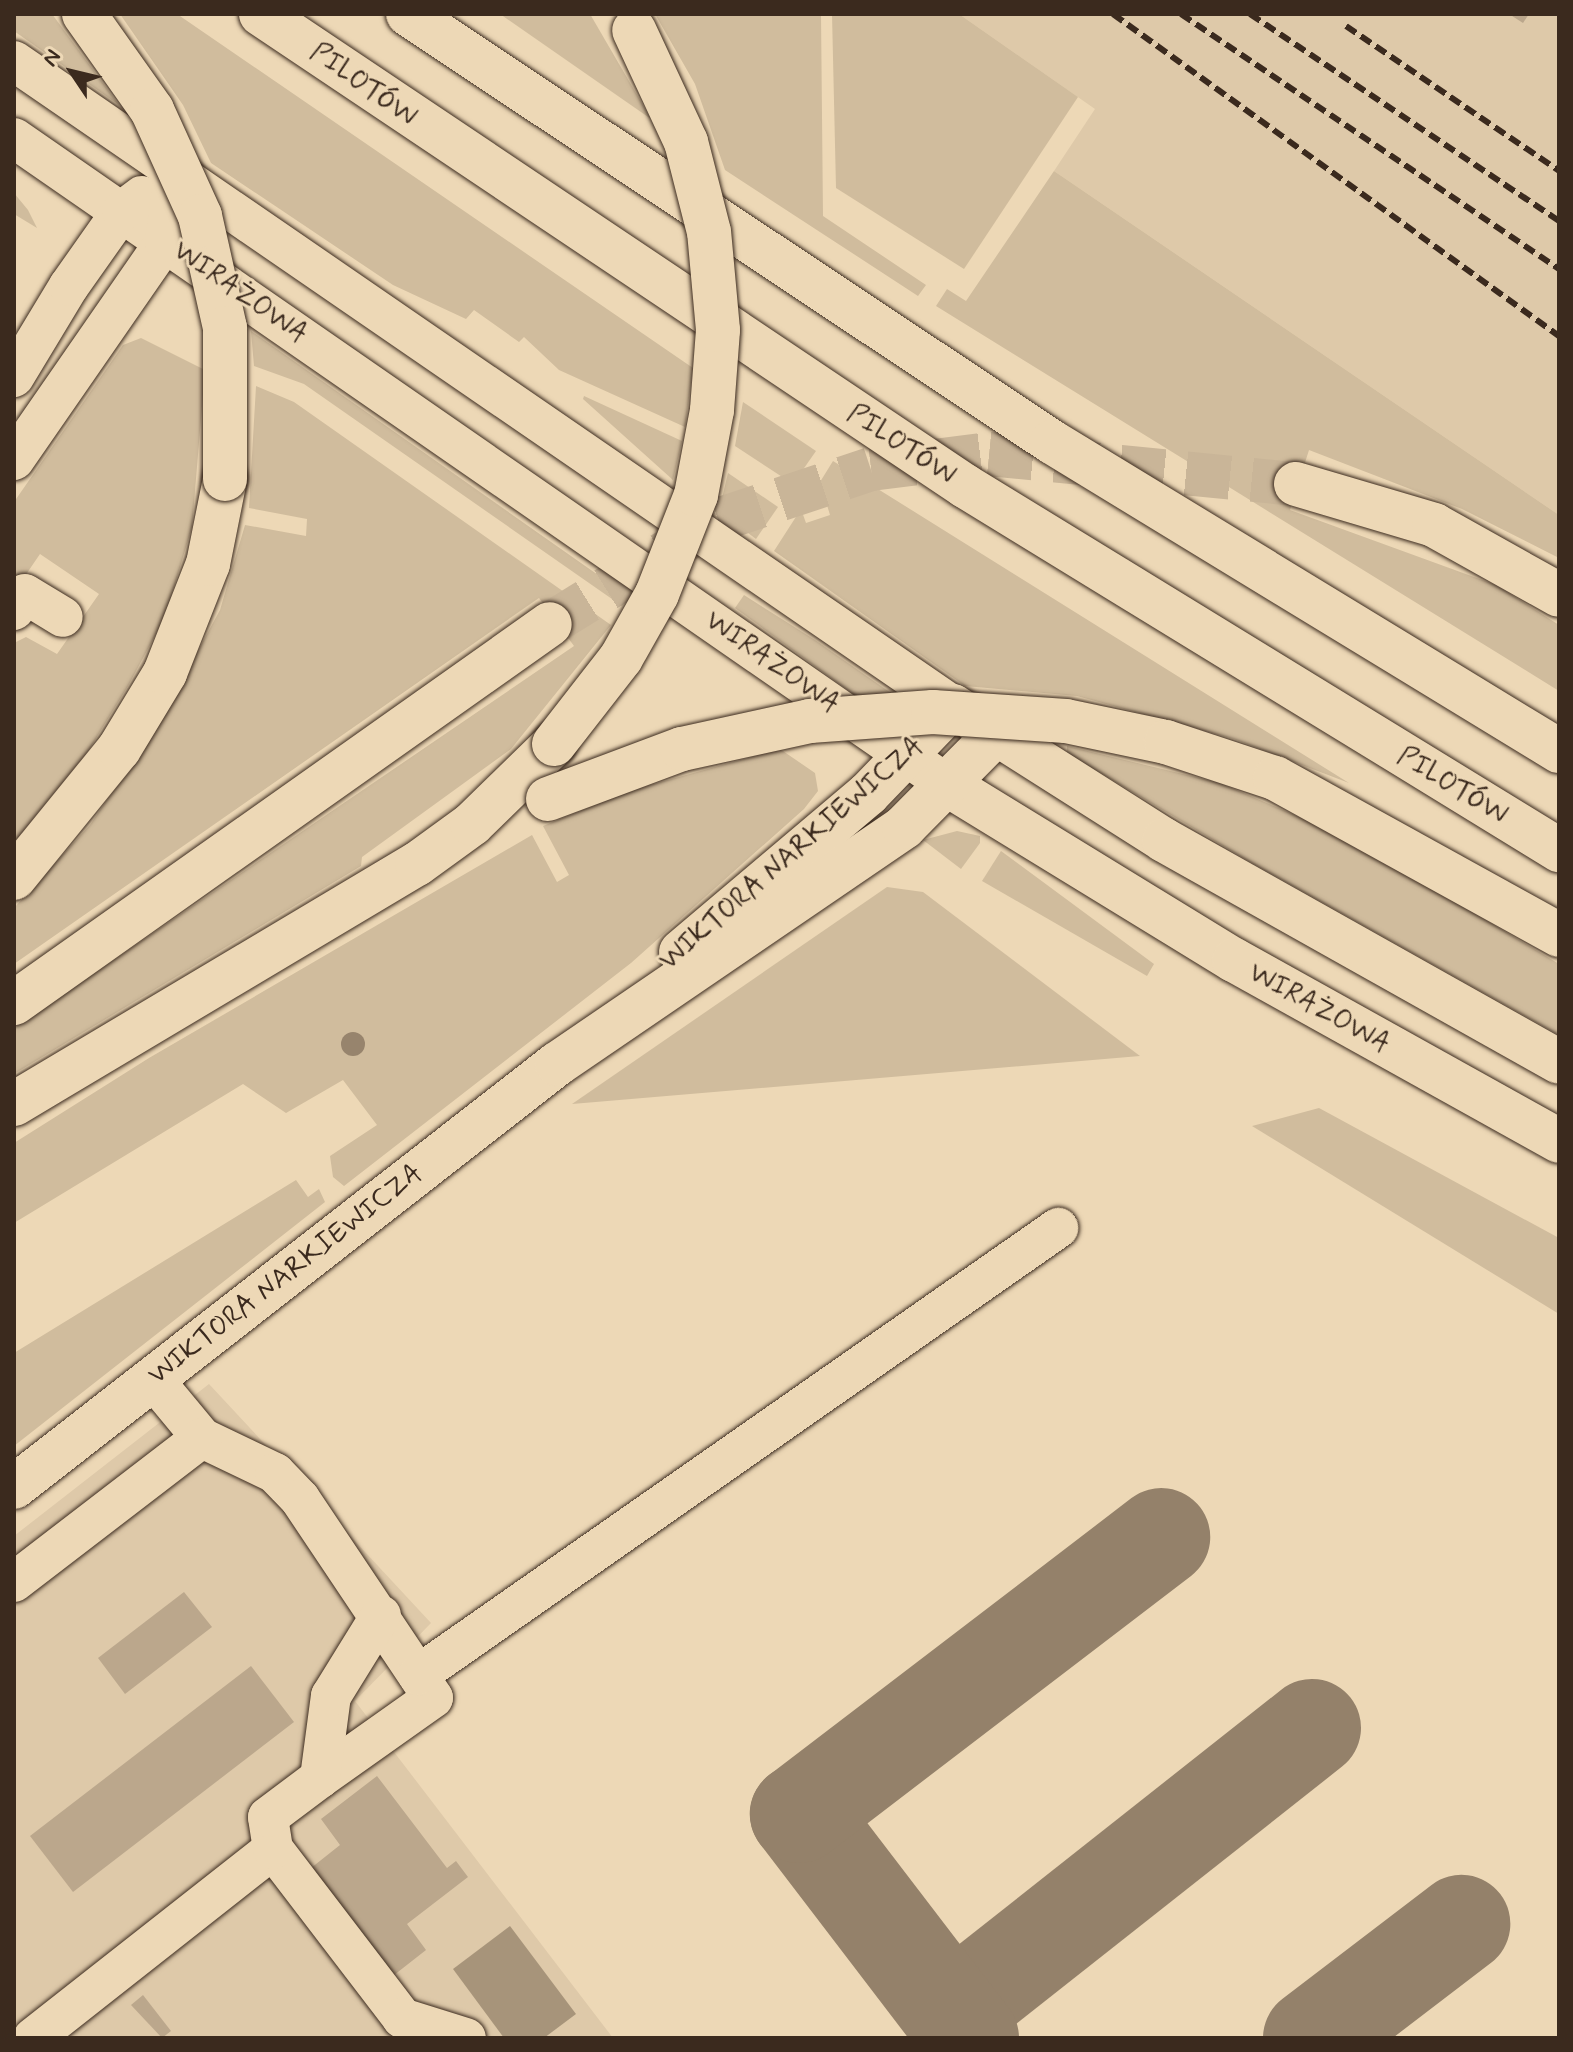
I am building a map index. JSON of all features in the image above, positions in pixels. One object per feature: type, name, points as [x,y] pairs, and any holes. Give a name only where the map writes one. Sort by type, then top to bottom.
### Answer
[{"type":"main road","points":[[14,878],[103,771],[165,673],[208,564],[225,479],[225,328],[200,216],[152,110],[84,14]]},
{"type":"main road","name":"PILOTÓW","points":[[261,14],[952,478],[1559,850]]},
{"type":"main road","points":[[408,14],[1038,434],[1559,751]]},
{"type":"main road","points":[[417,864],[472,824],[554,744],[621,658],[657,594],[696,495],[712,410],[718,330],[709,232],[686,142],[630,22]]},
{"type":"main road","points":[[1296,484],[1434,525],[1559,595]]},
{"type":"main road","points":[[14,1003],[550,624]]},
{"type":"main road","points":[[953,706],[1224,876],[1559,1062]]},
{"type":"main road","name":"WIKTORA NARKIEWICZA","points":[[14,1487],[557,1064],[907,757],[953,706]]},
{"type":"main road","points":[[14,1104],[417,864],[548,799],[682,749],[821,719],[933,712],[1066,721],[1166,742],[1275,778],[1559,935]]},
{"type":"main road","name":"WIKTORA NARKIEWICZA","points":[[557,1064],[904,827],[996,734]]},
{"type":"main road","name":"WIRAŻOWA","points":[[948,785],[1234,960],[1559,1141]]},
{"type":"street","points":[[14,61],[174,172],[280,237],[953,706]]},
{"type":"street","name":"WIRAŻOWA","points":[[14,138],[948,785]]},
{"type":"street","points":[[14,377],[122,211],[174,172]]},
{"type":"street","points":[[14,460],[165,242],[174,172]]},
{"type":"street","points":[[14,610],[25,594],[63,617]]},
{"type":"street","points":[[418,1675],[1058,1228]]},
{"type":"street","points":[[153,1379],[202,1438],[275,1473],[381,1615],[433,1698],[268,1817],[273,1849],[390,2028],[466,2038]]},
{"type":"street","points":[[14,1582],[202,1438]]},
{"type":"street","points":[[320,1778],[331,1696],[381,1615]]},
{"type":"street","points":[[33,2038],[273,1849]]},
{"type":"shaded area","points":[[14,14],[52,14],[119,105],[14,31]]},
{"type":"shaded area","points":[[120,14],[177,14],[693,368],[685,427],[559,370],[524,337],[519,342],[474,310],[466,319],[393,285],[211,163],[183,105]]},
{"type":"shaded area","points":[[500,14],[590,14],[651,119]]},
{"type":"shaded area","points":[[655,14],[821,14],[823,216],[926,285],[918,296],[725,170],[695,84]]},
{"type":"shaded area","points":[[832,14],[959,14],[1078,97],[964,269],[836,188]]},
{"type":"shaded area","points":[[959,14],[1559,14],[1559,515],[1054,171],[1095,109]]},
{"type":"shaded area","points":[[1054,171],[1559,515],[1559,558],[1462,509],[1309,450],[1290,510],[1496,585],[1559,625],[1559,691],[936,306],[947,289],[966,301]]},
{"type":"shaded area","points":[[14,193],[28,210],[37,228],[14,214]]},
{"type":"shaded area","points":[[251,331],[628,596],[622,606],[304,384],[254,366]]},
{"type":"shaded area","points":[[141,338],[205,370],[192,527],[165,617],[128,686],[87,753],[14,843],[14,643],[26,637],[57,654],[99,594],[40,554],[14,592],[14,502],[123,345]]},
{"type":"shaded area","points":[[256,386],[294,402],[611,625],[511,749],[362,857],[361,866],[14,1074],[14,1028],[574,646],[539,598],[14,964],[14,908],[90,825],[159,723],[220,610],[245,525],[306,536],[307,519],[249,508]]},
{"type":"shaded area","points":[[584,396],[682,441],[673,480],[583,399]]},
{"type":"shaded area","points":[[743,402],[816,451],[793,484],[735,446]]},
{"type":"shaded area","points":[[833,461],[1349,783],[1234,739],[1077,696],[965,686],[774,551],[801,509],[806,523],[830,515],[820,482]]},
{"type":"shaded area","points":[[728,473],[778,507],[756,539],[719,511]]},
{"type":"shaded area","points":[[744,595],[891,693],[856,696],[735,608]]},
{"type":"shaded area","points":[[1067,746],[1220,783],[1353,840],[1559,964],[1559,1035],[1252,863],[1067,753]]},
{"type":"shaded area","points":[[780,749],[815,773],[818,791],[804,809],[631,963],[344,1186],[333,1177],[330,1156],[377,1125],[343,1080],[286,1113],[243,1084],[14,1223],[14,1143],[149,1058],[532,835],[557,882],[569,875],[543,826],[632,790]]},
{"type":"shaded area","points":[[957,831],[980,836],[980,843],[961,869],[923,840]]},
{"type":"shaded area","points":[[1001,851],[1154,964],[1147,976],[982,881]]},
{"type":"shaded area","points":[[887,887],[923,892],[1140,1056],[572,1104]]},
{"type":"shaded area","points":[[1319,1108],[1559,1238],[1559,1314],[1252,1126]]},
{"type":"shaded area","points":[[296,1180],[308,1197],[319,1189],[325,1202],[14,1446],[14,1353]]},
{"type":"shaded area","points":[[209,1384],[431,1623],[355,1701],[613,2038],[14,2038],[14,1536]]},
{"type":"shaded area","points":[[510,1926],[576,2014],[544,2038],[504,2038],[453,1969]]},
{"type":"building","points":[[1509,14],[1529,14],[1523,23]]},
{"type":"building","points":[[184,1592],[212,1627],[125,1694],[98,1658]]},
{"type":"building","points":[[251,1666],[294,1722],[73,1892],[30,1836]]},
{"type":"building","points":[[377,1776],[447,1868],[456,1861],[468,1877],[407,1924],[426,1950],[389,1979],[306,1872],[340,1845],[321,1819]]},
{"type":"building","points":[[143,1995],[171,2031],[162,2038],[131,2005]]},
{"type":"taxiway","points":[[970,2038],[799,1814],[1161,1537]]},
{"type":"taxiway","points":[[951,2013],[1312,1728]]},
{"type":"taxiway","points":[[1312,2038],[1461,1924]]},
{"type":"tunnel","points":[[550,624],[718,520],[871,469],[989,454],[1296,484]]},
{"type":"railway","points":[[1113,14],[1559,336]]},
{"type":"railway","points":[[1181,14],[1559,269]]},
{"type":"railway","points":[[1250,14],[1559,221]]},
{"type":"railway","points":[[1346,26],[1559,171]]}]
